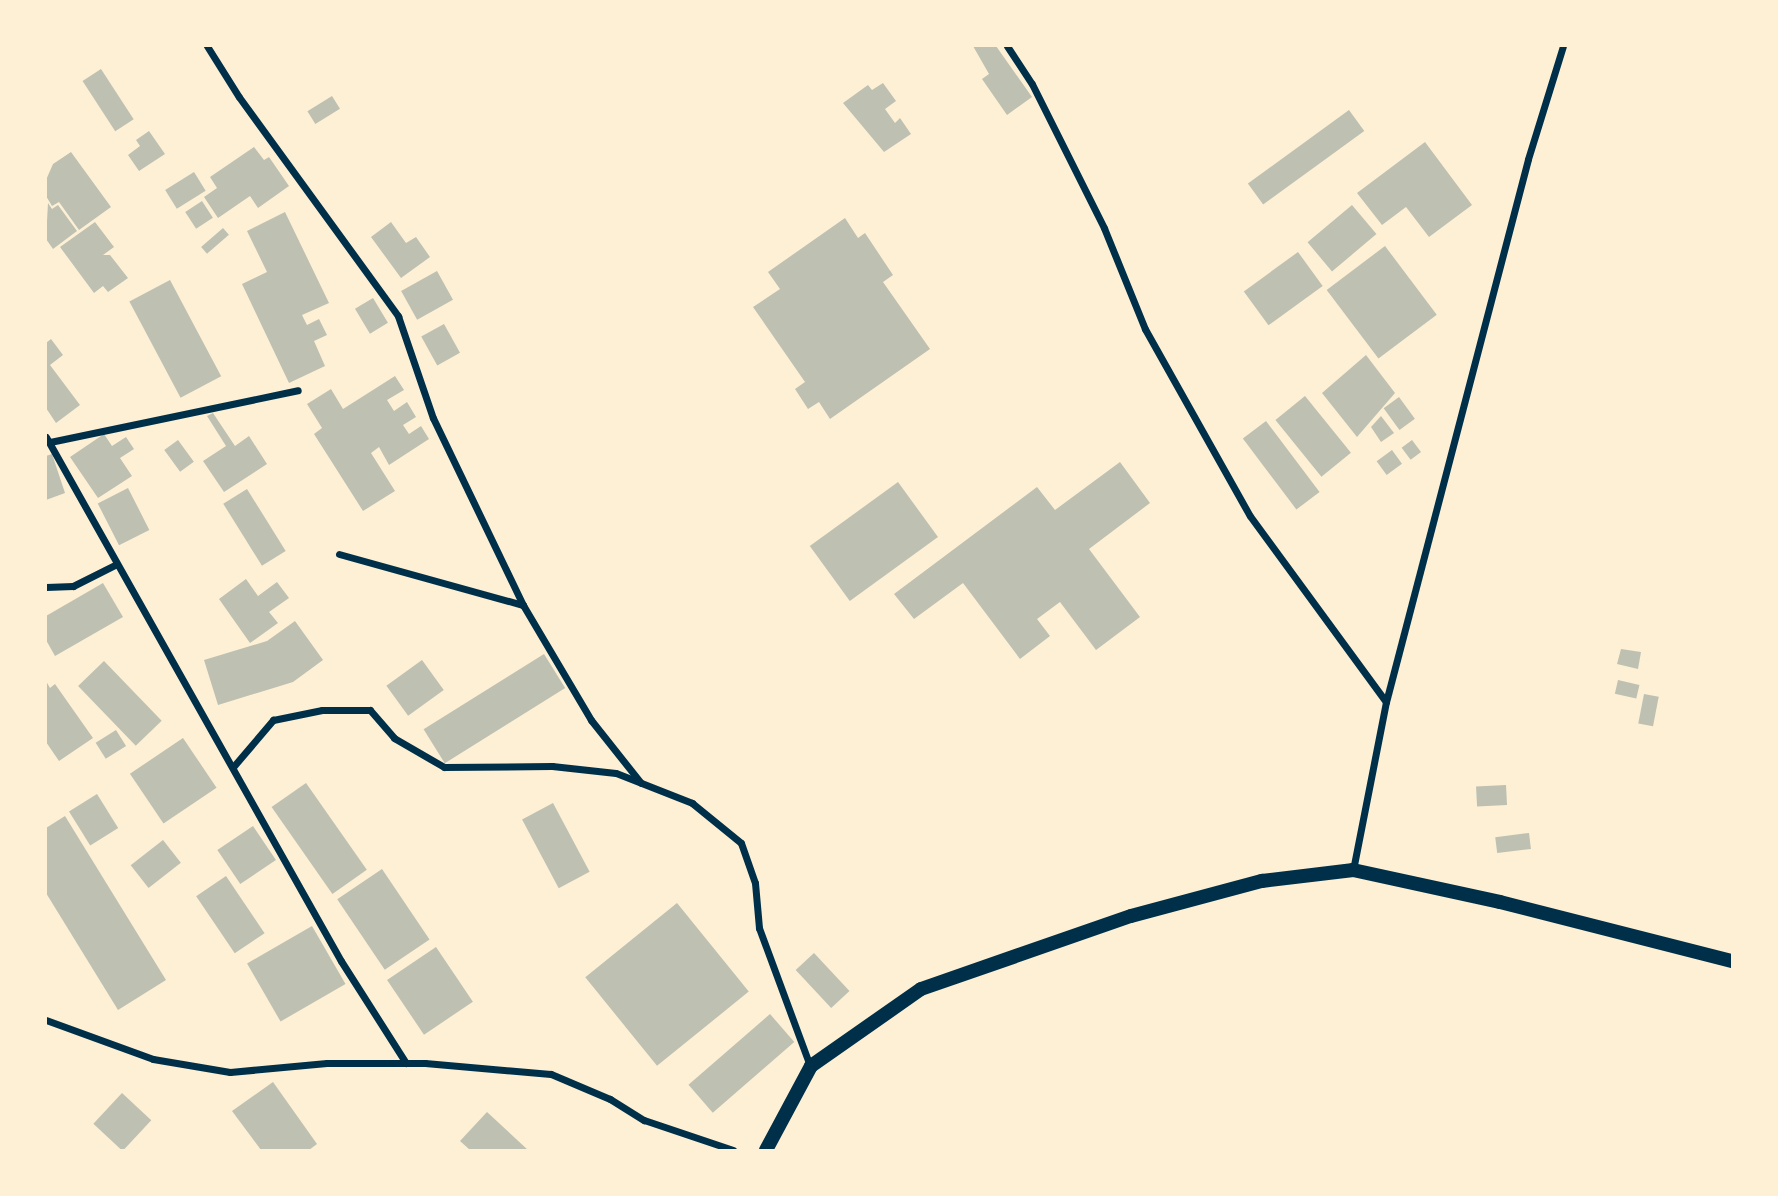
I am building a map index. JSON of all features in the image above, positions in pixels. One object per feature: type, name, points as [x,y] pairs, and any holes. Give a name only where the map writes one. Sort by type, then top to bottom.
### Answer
[{"type":"main road","points":[[766,1150],[811,1066],[921,989],[1131,916],[1262,881],[1353,870],[1500,902],[1732,961]]},
{"type":"street","points":[[207,46],[239,97],[398,316],[433,418],[523,605],[592,720],[641,783]]},
{"type":"street","points":[[1007,46],[1032,84],[1104,228],[1145,329],[1250,516],[1386,702]]},
{"type":"street","points":[[1353,870],[1386,702],[1563,46]]},
{"type":"street","points":[[299,390],[48,440],[115,565],[233,767],[341,961],[406,1063]]},
{"type":"street","points":[[339,554],[523,605]]},
{"type":"street","points":[[46,587],[73,586],[115,565]]},
{"type":"street","points":[[233,767],[273,720],[322,710],[370,710],[394,738],[444,767],[552,765],[616,773],[692,803],[741,843],[755,883],[759,928],[811,1066]]},
{"type":"street","points":[[46,1020],[153,1059],[230,1072],[327,1063],[406,1063],[551,1073],[610,1099],[643,1120],[733,1150]]},
{"type":"building","points":[[973,46],[996,46],[1032,97],[1007,115],[982,79],[989,74]]},
{"type":"building","points":[[101,69],[134,119],[115,131],[83,81]]},
{"type":"building","points":[[883,83],[896,101],[885,109],[895,123],[900,118],[911,134],[884,152],[843,103],[868,85],[872,90]]},
{"type":"building","points":[[332,96],[340,109],[315,124],[307,111]]},
{"type":"building","points":[[1349,110],[1364,131],[1263,205],[1248,183]]},
{"type":"building","points":[[149,131],[165,154],[139,171],[128,155],[140,146],[136,140]]},
{"type":"building","points":[[1425,142],[1472,205],[1429,237],[1406,207],[1382,225],[1357,193]]},
{"type":"building","points":[[254,147],[264,160],[269,157],[289,186],[258,208],[250,196],[218,218],[204,197],[217,188],[210,177]]},
{"type":"building","points":[[71,152],[111,207],[79,230],[59,202],[52,206],[46,196],[46,180],[53,164]]},
{"type":"building","points":[[194,172],[206,191],[177,209],[165,190]]},
{"type":"building","points":[[202,201],[213,218],[196,229],[185,212]]},
{"type":"building","points":[[48,203],[52,209],[58,205],[77,231],[53,249],[46,239]]},
{"type":"building","points":[[1352,205],[1376,234],[1332,271],[1308,242]]},
{"type":"building","points":[[285,212],[329,303],[302,315],[307,325],[319,319],[327,335],[314,341],[325,366],[289,383],[242,284],[267,272],[247,231]]},
{"type":"building","points":[[845,218],[858,238],[865,233],[893,275],[883,282],[930,349],[830,419],[819,402],[808,409],[795,389],[805,382],[753,307],[780,289],[768,272]]},
{"type":"building","points":[[95,222],[114,247],[103,255],[110,255],[128,278],[108,292],[103,286],[94,293],[60,247]]},
{"type":"building","points":[[391,222],[406,243],[416,237],[430,257],[401,278],[371,237]]},
{"type":"building","points":[[223,228],[229,235],[207,254],[201,247]]},
{"type":"building","points":[[1385,246],[1437,315],[1378,359],[1327,290]]},
{"type":"building","points":[[1298,252],[1323,286],[1268,325],[1244,291]]},
{"type":"building","points":[[437,271],[453,300],[417,320],[401,291]]},
{"type":"building","points":[[170,280],[221,376],[181,398],[129,302]]},
{"type":"building","points":[[373,298],[388,323],[370,334],[355,309]]},
{"type":"building","points":[[444,324],[460,353],[437,365],[421,337]]},
{"type":"building","points":[[51,339],[63,355],[50,365],[80,405],[56,423],[46,408],[46,343]]},
{"type":"building","points":[[1366,355],[1395,393],[1357,437],[1322,393]]},
{"type":"building","points":[[395,376],[404,390],[387,400],[394,411],[407,402],[416,417],[403,425],[409,434],[421,426],[429,439],[389,465],[379,447],[371,453],[395,491],[363,511],[314,434],[322,428],[307,404],[331,389],[343,409]]},
{"type":"building","points":[[1305,396],[1351,453],[1321,477],[1275,420]]},
{"type":"building","points":[[1399,397],[1415,419],[1399,430],[1384,408]]},
{"type":"building","points":[[213,413],[235,446],[249,436],[267,464],[224,492],[203,461],[226,446],[207,416]]},
{"type":"building","points":[[1381,416],[1394,433],[1381,442],[1371,427]]},
{"type":"building","points":[[1266,421],[1320,492],[1296,510],[1243,438]]},
{"type":"building","points":[[104,434],[112,446],[126,437],[134,449],[120,458],[132,476],[98,498],[70,457]]},
{"type":"building","points":[[178,440],[194,462],[180,472],[164,450]]},
{"type":"building","points":[[1412,440],[1421,452],[1411,460],[1402,448]]},
{"type":"building","points":[[1392,450],[1402,464],[1387,475],[1377,461]]},
{"type":"building","points":[[52,454],[65,493],[46,500],[46,456]]},
{"type":"building","points":[[1120,462],[1150,503],[1089,549],[1140,617],[1096,650],[1060,602],[1037,619],[1050,636],[1020,659],[963,583],[914,619],[894,594],[1037,487],[1055,510]]},
{"type":"building","points":[[898,482],[938,537],[850,601],[810,546]]},
{"type":"building","points":[[128,488],[149,530],[119,545],[98,503]]},
{"type":"building","points":[[247,489],[286,551],[262,566],[223,504]]},
{"type":"building","points":[[246,579],[258,596],[277,582],[289,598],[269,612],[278,623],[250,643],[219,599]]},
{"type":"building","points":[[103,583],[123,617],[55,656],[46,640],[46,616]]},
{"type":"building","points":[[295,621],[323,660],[293,682],[218,705],[204,660],[267,641]]},
{"type":"building","points":[[1621,649],[1641,652],[1638,669],[1617,664]]},
{"type":"building","points":[[544,654],[565,688],[445,763],[424,729]]},
{"type":"building","points":[[422,660],[444,690],[408,716],[386,686]]},
{"type":"building","points":[[104,661],[162,721],[136,746],[78,686]]},
{"type":"building","points":[[1618,680],[1639,685],[1636,699],[1615,694]]},
{"type":"building","points":[[46,681],[50,688],[55,684],[93,738],[59,761],[46,742]]},
{"type":"building","points":[[1644,694],[1659,697],[1653,726],[1638,723]]},
{"type":"building","points":[[116,730],[126,746],[106,759],[96,743]]},
{"type":"building","points":[[183,738],[217,788],[163,824],[130,774]]},
{"type":"building","points":[[306,783],[367,870],[332,894],[272,807]]},
{"type":"building","points":[[1506,785],[1507,805],[1477,807],[1476,787]]},
{"type":"building","points":[[97,794],[118,828],[90,845],[69,811]]},
{"type":"building","points":[[553,803],[590,872],[559,888],[522,819]]},
{"type":"building","points":[[65,816],[166,980],[118,1010],[46,893],[46,828]]},
{"type":"building","points":[[253,826],[276,860],[240,884],[217,850]]},
{"type":"building","points":[[1529,833],[1531,849],[1497,853],[1495,837]]},
{"type":"building","points":[[163,840],[181,863],[149,888],[131,865]]},
{"type":"building","points":[[382,869],[430,939],[385,970],[337,899]]},
{"type":"building","points":[[226,876],[265,933],[235,953],[196,896]]},
{"type":"building","points":[[677,903],[749,992],[657,1066],[585,977]]},
{"type":"building","points":[[312,926],[346,984],[281,1022],[247,964]]},
{"type":"building","points":[[436,947],[473,1002],[424,1035],[387,980]]},
{"type":"building","points":[[814,953],[849,991],[831,1008],[796,970]]},
{"type":"building","points":[[770,1014],[794,1042],[713,1113],[688,1085]]},
{"type":"building","points":[[273,1082],[317,1144],[309,1150],[261,1150],[232,1111]]},
{"type":"building","points":[[122,1093],[151,1120],[124,1150],[93,1124]]},
{"type":"building","points":[[487,1112],[528,1150],[470,1150],[460,1141]]}]
